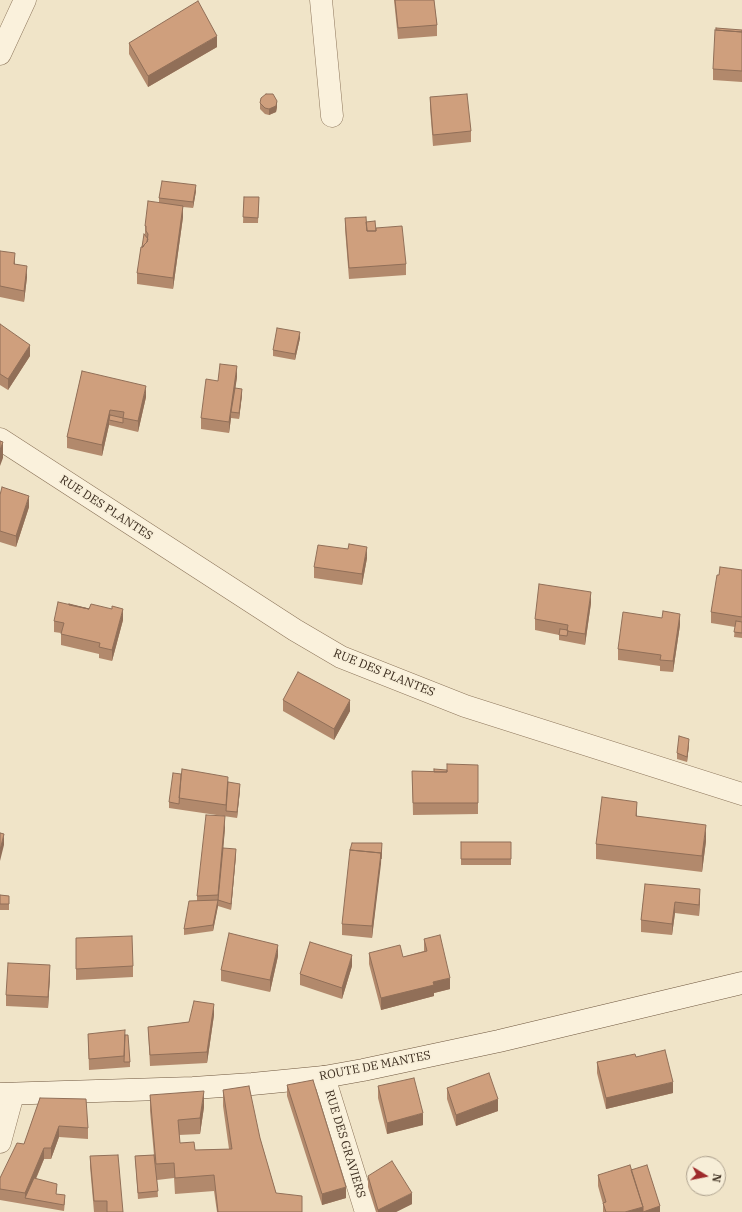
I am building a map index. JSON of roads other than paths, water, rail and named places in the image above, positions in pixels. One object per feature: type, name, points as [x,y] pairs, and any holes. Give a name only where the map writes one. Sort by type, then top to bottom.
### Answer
[{"type":"street","points":[[0,54],[24,0]]},
{"type":"street","points":[[321,0],[332,116]]},
{"type":"street","name":"RUE DES PLANTES","points":[[0,439],[268,613],[341,657],[465,706],[702,780],[742,794]]},
{"type":"street","name":"ROUTE DE MANTES","points":[[7,1094],[193,1088],[324,1077],[499,1041],[742,983]]},
{"type":"street","name":"RUE DES GRAVIERS","points":[[324,1077],[366,1212]]},
{"type":"street","points":[[0,1142],[7,1094]]}]
